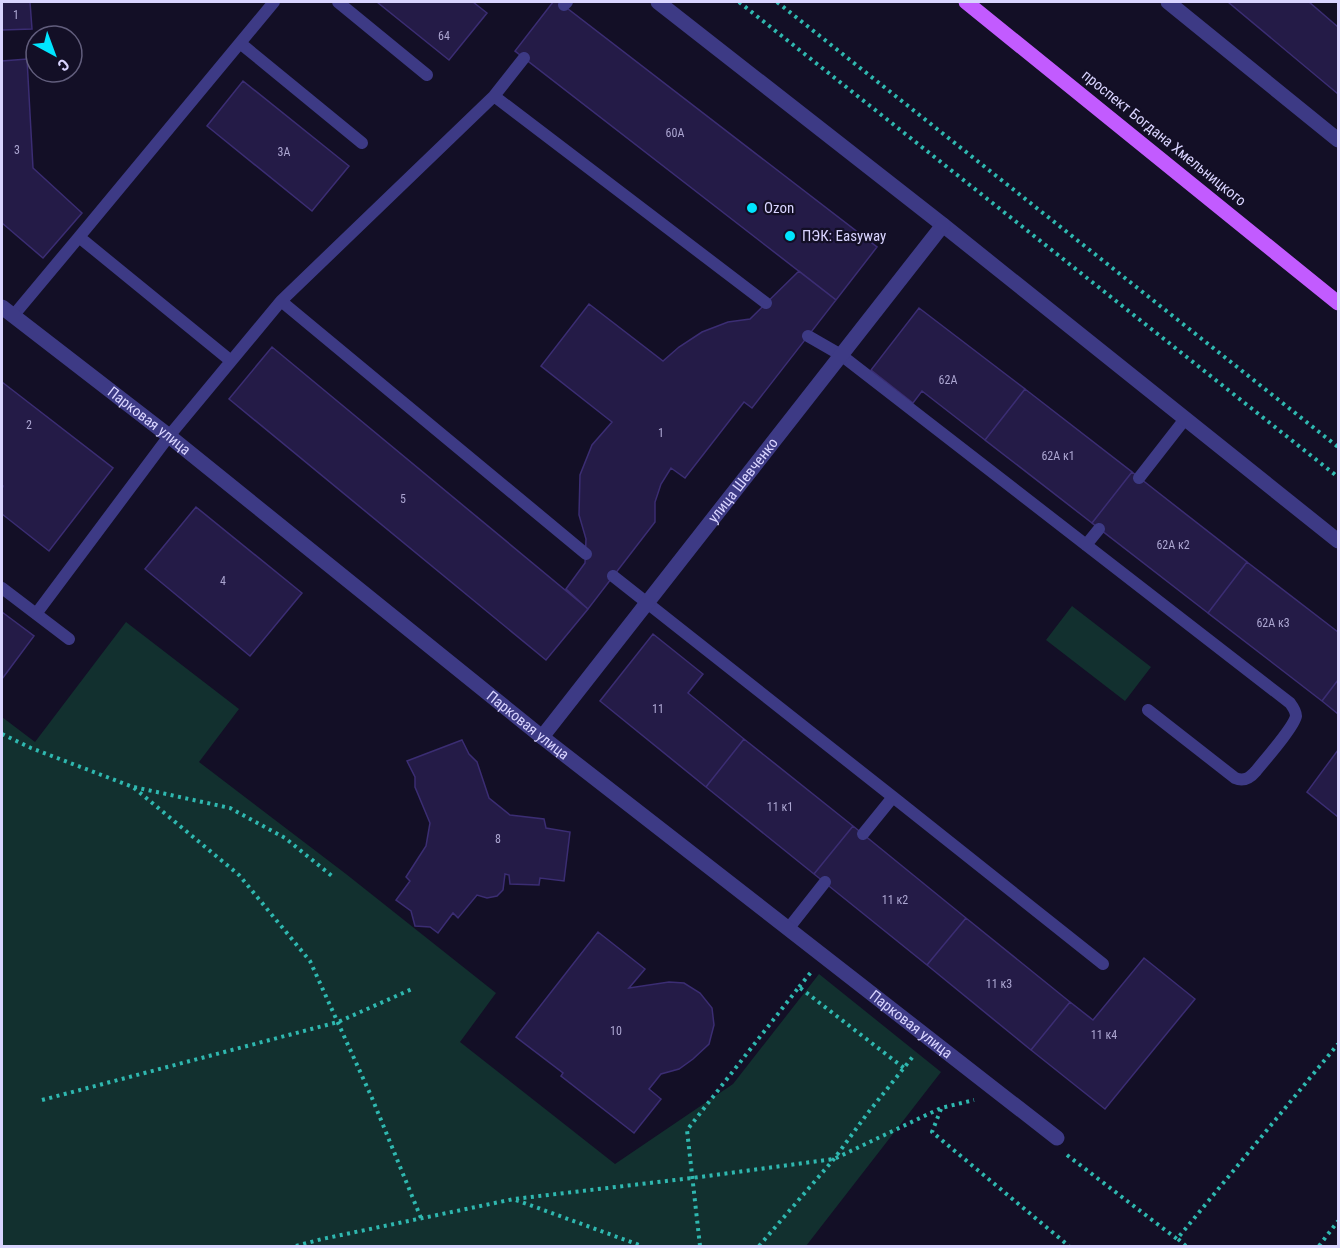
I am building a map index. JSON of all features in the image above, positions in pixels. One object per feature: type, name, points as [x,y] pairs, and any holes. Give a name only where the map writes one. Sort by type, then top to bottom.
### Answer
[{"type":"main road","name":"проспект Богдана Хмельницкого","points":[[966,2],[1338,303]]},
{"type":"street","points":[[658,2],[943,225],[1338,541]]},
{"type":"street","points":[[1168,2],[1338,140]]},
{"type":"street","name":"улица Шевченко","points":[[542,737],[943,225]]},
{"type":"street","name":"Парковая улица","points":[[7,312],[169,436],[542,737],[1057,1138]]},
{"type":"lane","points":[[7,312],[79,237],[274,2]]},
{"type":"lane","points":[[338,2],[427,75]]},
{"type":"lane","points":[[240,43],[362,143]]},
{"type":"lane","points":[[36,614],[169,436],[280,302],[494,96],[524,58]]},
{"type":"lane","points":[[494,96],[766,303]]},
{"type":"lane","points":[[79,237],[231,361]]},
{"type":"lane","points":[[280,302],[586,554]]},
{"type":"lane","points":[[808,336],[841,355],[1290,703],[1296,714],[1285,734],[1264,762],[1252,776],[1243,780],[1235,778],[1148,710]]},
{"type":"lane","points":[[1139,478],[1185,419]]},
{"type":"lane","points":[[1086,545],[1100,529]]},
{"type":"lane","points":[[613,576],[1103,964]]},
{"type":"lane","points":[[2,588],[69,639]]},
{"type":"lane","points":[[863,834],[892,797]]},
{"type":"lane","points":[[788,928],[825,882]]},
{"type":"path","points":[[739,2],[1338,477]]},
{"type":"path","points":[[777,2],[1338,447]]},
{"type":"path","points":[[2,734],[133,787],[230,808],[285,838],[332,876]]},
{"type":"path","points":[[133,787],[239,875],[310,961],[372,1098],[421,1218]]},
{"type":"path","points":[[700,1246],[687,1130],[799,987],[903,1068]]},
{"type":"path","points":[[42,1100],[338,1022],[411,989]]},
{"type":"path","points":[[759,1246],[834,1159],[928,1038]]},
{"type":"path","points":[[1178,1239],[1338,1044]]},
{"type":"path","points":[[296,1246],[514,1199],[834,1159],[941,1108],[981,1099]]},
{"type":"path","points":[[941,1108],[932,1132],[1069,1246]]},
{"type":"path","points":[[1065,1154],[1186,1246]]},
{"type":"path","points":[[514,1199],[642,1246]]},
{"type":"path","points":[[1318,1246],[1338,1221]]},
{"type":"path","points":[[320,1246],[322,1239]]},
{"type":"green space","points":[[1072,606],[1151,667],[1125,701],[1046,640]]},
{"type":"green space","points":[[126,622],[239,709],[199,762],[346,874],[496,993],[460,1042],[615,1164],[733,1084],[819,974],[941,1072],[806,1246],[2,1246],[2,717],[35,742]]},
{"type":"building","points":[[2,2],[30,2],[32,24],[24,24],[24,29],[2,30]]},
{"type":"building","points":[[377,2],[473,2],[487,13],[449,60]]},
{"type":"building","points":[[553,2],[559,2],[877,247],[836,300],[515,51]]},
{"type":"building","points":[[1228,2],[1309,2],[1338,27],[1338,94]]},
{"type":"building","points":[[24,59],[24,84],[28,84],[33,168],[82,213],[43,258],[2,223],[2,61]]},
{"type":"building","points":[[243,81],[349,166],[312,211],[207,126]]},
{"type":"building","points":[[799,271],[836,300],[752,408],[744,402],[685,478],[671,468],[661,484],[655,502],[655,522],[588,609],[566,589],[585,563],[586,539],[579,515],[580,475],[592,445],[612,422],[541,366],[589,304],[663,361],[702,332],[728,322],[750,319]]},
{"type":"building","points":[[919,308],[1025,389],[985,440],[922,391],[913,403],[871,370]]},
{"type":"building","points":[[272,347],[588,609],[546,660],[229,399]]},
{"type":"building","points":[[2,382],[113,468],[49,551],[2,514]]},
{"type":"building","points":[[1025,389],[1132,472],[1092,523],[985,440]]},
{"type":"building","points":[[1132,472],[1247,562],[1208,613],[1092,523]]},
{"type":"building","points":[[196,507],[302,593],[250,656],[145,569]]},
{"type":"building","points":[[1247,562],[1338,632],[1338,680],[1322,701],[1208,613]]},
{"type":"building","points":[[2,612],[34,636],[2,679]]},
{"type":"building","points":[[653,634],[703,674],[688,693],[744,739],[706,787],[600,701]]},
{"type":"building","points":[[1338,680],[1338,714],[1322,701]]},
{"type":"building","points":[[744,739],[853,826],[814,874],[706,787]]},
{"type":"building","points":[[462,740],[469,754],[477,762],[489,798],[510,815],[544,819],[546,828],[570,832],[564,881],[540,878],[539,885],[510,884],[509,875],[505,874],[503,890],[497,896],[487,898],[477,895],[458,918],[453,913],[438,933],[430,927],[415,926],[411,911],[396,900],[410,881],[406,877],[426,846],[430,823],[415,787],[415,777],[407,761]]},
{"type":"building","points":[[1338,750],[1338,817],[1307,792]]},
{"type":"building","points":[[853,826],[966,918],[927,965],[814,874]]},
{"type":"building","points":[[966,918],[1070,1002],[1031,1050],[927,965]]},
{"type":"building","points":[[598,932],[645,969],[629,988],[669,982],[684,983],[700,993],[712,1008],[714,1025],[709,1044],[679,1069],[661,1074],[649,1089],[661,1099],[634,1133],[561,1076],[563,1073],[516,1037]]},
{"type":"building","points":[[1144,958],[1195,999],[1105,1109],[1031,1050],[1070,1002],[1093,1020]]},
{"type":"place","name":"Ozon","points":[[752,208]]},
{"type":"place","name":"ПЭК: Easyway","points":[[790,236]]}]
